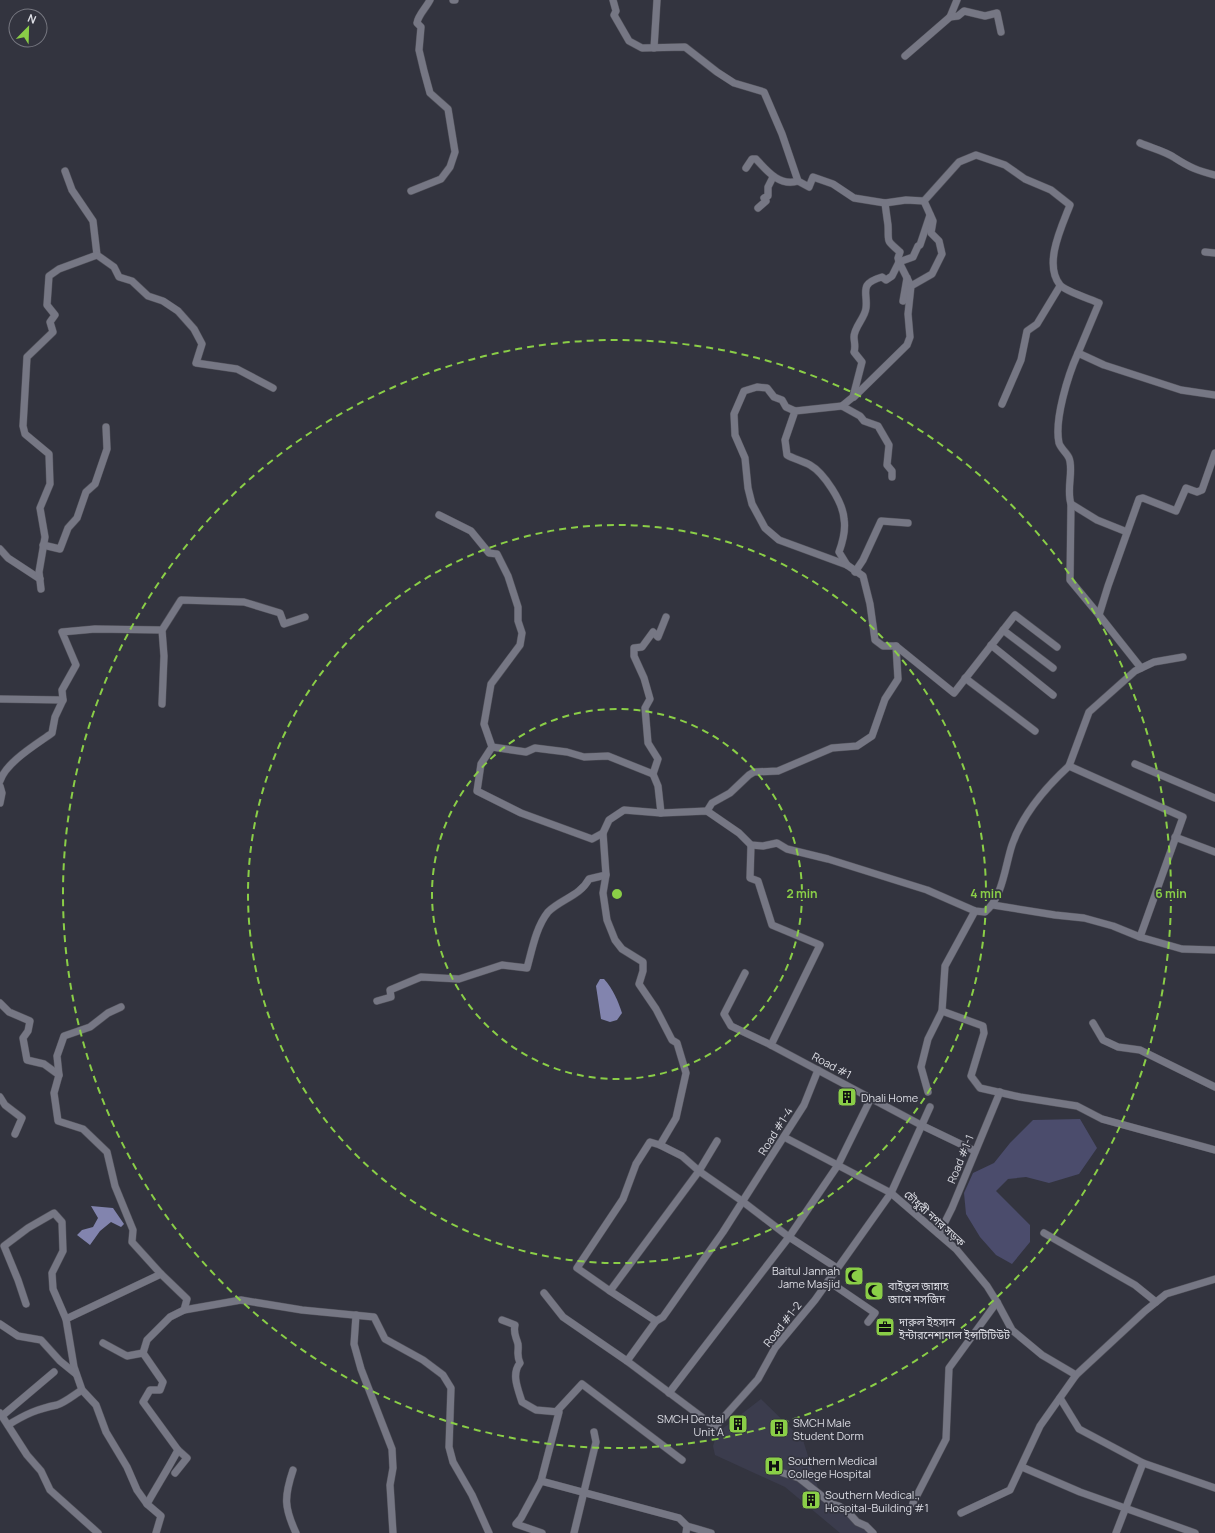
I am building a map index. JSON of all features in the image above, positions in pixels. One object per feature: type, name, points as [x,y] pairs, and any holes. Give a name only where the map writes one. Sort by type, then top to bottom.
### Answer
[{"type":"street","points":[[411,191],[441,179],[450,167],[455,152],[448,109],[430,93],[419,50],[421,27],[417,23],[418,18],[425,10],[430,0]]},
{"type":"street","points":[[613,0],[616,11],[614,15],[629,41],[642,48],[685,47],[717,72],[734,83],[764,92],[780,127],[798,181],[809,187],[813,177],[833,184],[854,198],[886,203],[906,200],[924,201]]},
{"type":"street","points":[[654,48],[657,0]]},
{"type":"street","points":[[905,56],[950,17],[957,0]]},
{"type":"street","points":[[950,17],[958,16],[964,11],[985,16],[997,14],[1001,32]]},
{"type":"street","points":[[1140,143],[1175,158],[1181,164],[1199,172],[1215,175]]},
{"type":"street","points":[[924,201],[959,162],[976,155],[1005,165],[1025,179],[1051,190],[1070,204],[1053,252],[1054,274],[1060,286],[1099,303],[1069,373],[1057,430],[1060,445],[1070,459],[1067,495],[1070,504],[1070,580],[1141,668]]},
{"type":"street","points":[[746,168],[752,159],[756,159],[773,177],[790,184],[798,181]]},
{"type":"street","points":[[65,171],[72,190],[93,221],[97,255],[114,267],[120,277],[132,281],[148,296],[163,301],[178,311],[194,329],[202,344],[196,363],[237,369],[273,388]]},
{"type":"street","points":[[758,208],[766,201],[764,198],[768,196],[768,187],[773,177]]},
{"type":"street","points":[[911,286],[932,274],[942,254],[939,241],[931,233],[932,221],[924,201]]},
{"type":"street","points":[[886,203],[888,225],[886,237],[889,243],[900,252],[898,258],[899,262],[911,286],[908,314],[910,337],[907,345],[854,397],[842,406],[795,411],[786,407],[782,400],[774,397],[767,388],[757,387],[744,391],[734,414],[734,435],[745,458],[748,488],[752,504],[765,528],[779,540],[847,566],[863,576],[870,604],[876,640],[883,646],[896,646],[954,693],[1013,616],[1016,616],[1057,647]]},
{"type":"street","points":[[903,301],[907,278],[907,265],[913,258],[918,246],[920,245],[930,215]]},
{"type":"street","points":[[1205,252],[1215,253]]},
{"type":"street","points":[[42,590],[39,572],[45,537],[40,508],[50,484],[49,454],[25,434],[23,426],[27,357],[53,332],[50,322],[55,315],[47,305],[49,276],[59,269],[97,255]]},
{"type":"street","points":[[854,397],[862,362],[854,352],[856,344],[854,336],[866,309],[864,292],[868,284],[875,279],[882,277],[886,280],[892,276],[899,262],[913,258]]},
{"type":"street","points":[[1002,404],[1021,360],[1028,331],[1037,324],[1060,286]]},
{"type":"street","points":[[1078,353],[1104,364],[1181,390],[1215,395]]},
{"type":"street","points":[[842,406],[860,416],[864,421],[878,426],[889,445],[887,465],[892,471],[892,477]]},
{"type":"street","points":[[795,411],[785,440],[787,455],[809,464],[822,474],[832,489],[844,517],[844,539],[839,552],[847,566]]},
{"type":"street","points":[[43,545],[60,549],[68,528],[77,518],[86,492],[95,484],[107,449],[106,427]]},
{"type":"street","points":[[1099,615],[1127,532],[1141,498],[1176,511],[1186,488],[1200,492],[1215,453]]},
{"type":"street","points":[[1070,504],[1097,520],[1127,532]]},
{"type":"street","points":[[439,515],[471,531],[488,553],[497,554],[508,576],[518,607],[518,622],[522,633],[520,645],[491,684],[484,724],[492,747]]},
{"type":"street","points":[[855,572],[863,560],[881,521],[908,523]]},
{"type":"street","points":[[0,549],[8,558],[40,579]]},
{"type":"street","points":[[162,704],[164,656],[162,630],[180,600],[244,602],[280,613],[284,624],[306,617]]},
{"type":"street","points":[[661,813],[658,786],[653,774],[658,759],[648,743],[645,708],[650,699],[644,678],[634,656],[634,648],[642,647],[653,632],[658,637],[666,617]]},
{"type":"street","points":[[0,781],[2,774],[17,759],[52,733],[55,717],[63,700],[62,690],[76,665],[62,632],[95,629],[162,630]]},
{"type":"street","points":[[1003,630],[1053,668]]},
{"type":"street","points":[[991,645],[1053,695]]},
{"type":"street","points":[[707,811],[712,803],[730,793],[748,775],[754,772],[778,771],[832,748],[857,746],[872,736],[885,699],[898,679],[896,646]]},
{"type":"street","points":[[751,845],[777,843],[787,850],[828,859],[927,890],[975,911],[985,912],[994,905],[1012,844],[1029,809],[1057,777],[1069,766],[1089,712],[1135,671],[1154,662],[1183,657]]},
{"type":"street","points":[[966,678],[1035,731]]},
{"type":"street","points":[[0,699],[63,700]]},
{"type":"street","points":[[492,747],[526,752],[535,748],[567,752],[584,757],[608,756],[653,774]]},
{"type":"street","points":[[492,747],[480,764],[477,791],[521,813],[592,839],[603,833]]},
{"type":"street","points":[[1135,764],[1215,798]]},
{"type":"street","points":[[1069,766],[1183,817],[1140,937]]},
{"type":"street","points":[[0,786],[2,793],[0,803]]},
{"type":"street","points":[[660,1145],[676,1118],[686,1073],[677,1043],[672,1040],[656,1009],[639,984],[644,971],[643,962],[622,949],[615,940],[607,920],[603,893],[606,875],[603,833],[609,820],[624,810],[661,813],[707,811],[740,833],[751,845],[750,878],[758,882],[772,925],[820,945],[771,1045]]},
{"type":"street","points":[[1175,838],[1215,852]]},
{"type":"street","points":[[377,1001],[391,997],[390,990],[421,977],[459,979],[502,965],[527,968],[536,936],[548,912],[584,888],[590,879],[606,875]]},
{"type":"street","points":[[994,905],[1084,918],[1113,926],[1140,937],[1182,948],[1215,950]]},
{"type":"street","points":[[928,1092],[921,1067],[928,1040],[942,1011],[944,966],[975,911]]},
{"type":"street","name":"Road #1","points":[[745,973],[724,1014],[731,1026],[771,1045],[870,1098],[975,1151]]},
{"type":"street","points":[[0,1003],[9,1012],[30,1021],[28,1031],[23,1038],[27,1060],[44,1064],[59,1075]]},
{"type":"street","points":[[121,1007],[108,1013],[90,1027],[64,1036],[57,1056],[59,1075],[54,1093],[58,1121],[84,1128],[107,1152],[115,1186],[133,1230],[132,1242],[160,1274],[187,1298],[184,1310]]},
{"type":"street","points":[[942,1011],[983,1026],[984,1033],[971,1076],[980,1088],[1020,1097],[1077,1106],[1102,1119],[1215,1150]]},
{"type":"street","points":[[1093,1024],[1103,1040],[1118,1047],[1140,1050],[1215,1087]]},
{"type":"street","name":"Road #1-4","points":[[627,1361],[656,1321],[664,1317],[723,1232],[804,1105],[818,1070]]},
{"type":"street","name":"Road #1-1","points":[[939,1234],[952,1208],[1000,1092]]},
{"type":"street","points":[[0,1097],[5,1105],[22,1118],[15,1134]]},
{"type":"street","points":[[544,1293],[563,1317],[627,1361],[669,1393],[789,1237],[838,1166],[870,1098]]},
{"type":"street","points":[[891,1193],[930,1107]]},
{"type":"street","name":"চৌধুরী নগর সড়ক","points":[[784,1137],[891,1193],[956,1249],[997,1302],[1012,1330],[1042,1355],[1076,1375]]},
{"type":"street","points":[[610,1291],[699,1171],[717,1141]]},
{"type":"street","points":[[656,1321],[577,1268],[623,1199],[636,1164],[650,1142],[660,1145],[682,1156],[699,1171],[742,1201],[789,1237],[837,1268]]},
{"type":"street","name":"Road #1-2","points":[[669,1393],[715,1427],[758,1379],[775,1348],[815,1300],[891,1193]]},
{"type":"street","points":[[26,1304],[4,1246],[28,1228],[54,1213],[62,1222],[64,1251],[52,1273],[53,1289],[66,1319],[77,1375],[82,1390],[96,1405],[106,1432],[127,1467],[137,1490],[147,1504],[161,1516],[156,1533]]},
{"type":"street","points":[[1044,1233],[1135,1285],[1156,1302]]},
{"type":"street","points":[[66,1319],[160,1274]]},
{"type":"street","points":[[961,1513],[1010,1490],[1040,1426],[1076,1375],[1166,1294],[1215,1280]]},
{"type":"street","points":[[828,1281],[875,1313],[868,1322]]},
{"type":"street","points":[[142,1353],[146,1340],[170,1317],[184,1310],[241,1300],[302,1310],[374,1317],[385,1340],[423,1360],[443,1375],[452,1388],[449,1447],[453,1462],[472,1495],[489,1533]]},
{"type":"street","points":[[913,1503],[946,1439],[949,1368],[997,1302]]},
{"type":"street","points":[[356,1315],[354,1344],[361,1369],[392,1449],[390,1484],[393,1533]]},
{"type":"street","points":[[502,1320],[515,1325],[513,1333],[518,1344],[516,1356],[520,1363],[516,1368],[516,1380],[522,1402],[536,1410],[559,1412],[541,1481],[521,1518],[516,1524],[542,1533]]},
{"type":"street","points":[[0,1324],[18,1336],[41,1340],[60,1361],[77,1375]]},
{"type":"street","points":[[102,1343],[127,1356],[142,1353]]},
{"type":"street","points":[[142,1353],[163,1382],[160,1390],[150,1390],[143,1402],[178,1450],[187,1458],[175,1473]]},
{"type":"street","points":[[54,1372],[1,1414],[27,1455],[41,1471],[50,1490],[98,1533]]},
{"type":"street","points":[[556,1412],[582,1384],[682,1460]]},
{"type":"street","points":[[8,1425],[27,1413],[50,1405],[58,1404],[82,1390]]},
{"type":"street","points":[[1060,1398],[1079,1429],[1143,1463],[1215,1488]]},
{"type":"street","points":[[574,1533],[596,1442],[594,1432]]},
{"type":"street","points":[[147,1504],[178,1450]]},
{"type":"street","points":[[1116,1533],[1143,1463]]},
{"type":"street","points":[[1022,1467],[1125,1509],[1195,1533]]},
{"type":"street","points":[[293,1470],[286,1490],[288,1514],[296,1533]]},
{"type":"street","points":[[783,1473],[799,1478],[832,1504],[839,1506],[848,1512],[857,1522],[866,1526],[873,1533]]},
{"type":"street","points":[[541,1481],[679,1518],[687,1529],[710,1533]]},
{"type":"shaded area","points":[[600,979],[604,979],[613,991],[619,1004],[622,1013],[617,1020],[610,1022],[601,1019],[596,986]]},
{"type":"shaded area","points":[[1080,1119],[1097,1148],[1079,1174],[1049,1183],[1026,1177],[1008,1179],[996,1191],[1030,1225],[1030,1242],[1012,1264],[996,1255],[980,1237],[966,1214],[964,1193],[973,1173],[994,1163],[1010,1143],[1033,1120]]},
{"type":"shaded area","points":[[91,1206],[113,1208],[124,1224],[121,1227],[111,1222],[100,1231],[90,1245],[77,1235],[82,1230],[93,1227],[98,1218]]},
{"type":"shaded area","name":"Southern Medical College Hospital","points":[[761,1399],[803,1440],[818,1488],[876,1533],[840,1533],[785,1487],[715,1455],[713,1446],[717,1433]]},
{"type":"place","name":"Dhali Home","points":[[847,1097]]},
{"type":"place","name":"Baitul Jannah Jame Masjid","points":[[854,1276]]},
{"type":"place","name":"বাইতুল জান্নাহ জামে মসজিদ","points":[[874,1291]]},
{"type":"place","name":"দারুল ইহসান ইন্টারনেশানাল ইন্সটিটিউট","points":[[885,1327]]},
{"type":"place","name":"SMCH Dental Unit A","points":[[738,1424]]},
{"type":"place","name":"SMCH Male Student Dorm","points":[[779,1428]]},
{"type":"place","name":"Southern Medical College Hospital","points":[[774,1466]]},
{"type":"place","name":"Southern Medical., Hospital-Building #1","points":[[811,1500]]}]
